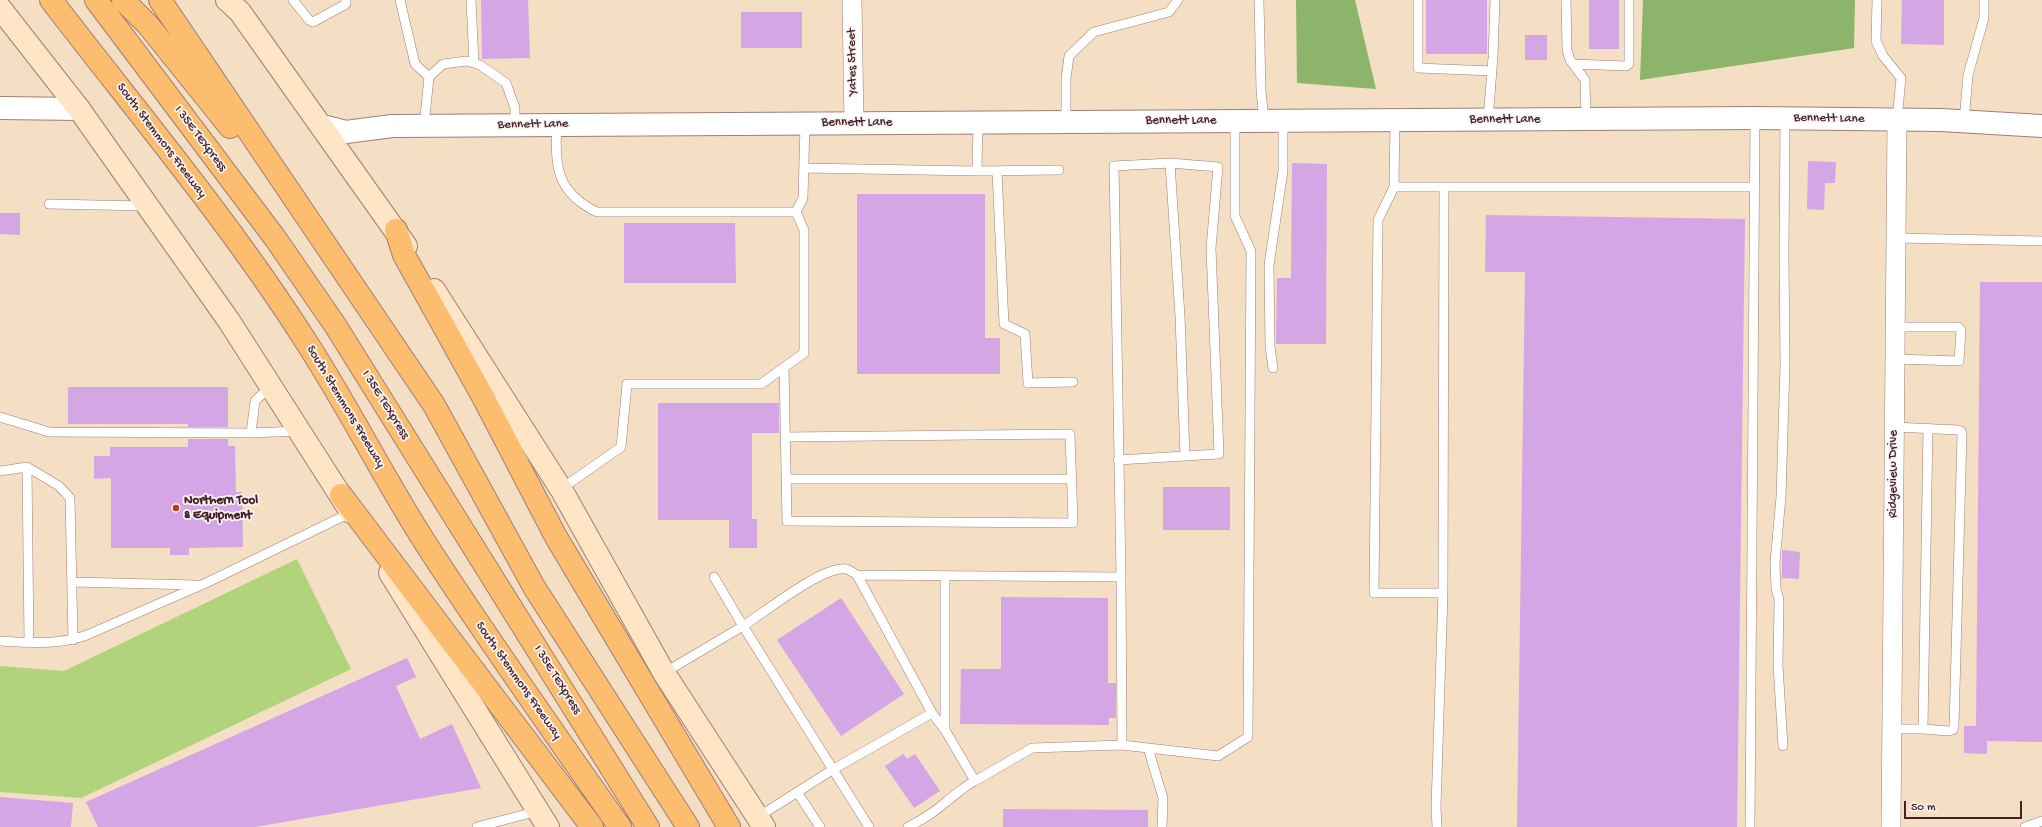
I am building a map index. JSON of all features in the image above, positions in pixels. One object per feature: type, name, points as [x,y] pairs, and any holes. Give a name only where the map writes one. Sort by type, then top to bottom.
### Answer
[{"type":"highway","name":"South Stemmons Freeway","points":[[51,0],[138,109],[239,245],[305,340],[428,548],[487,637],[620,827]]},
{"type":"highway","name":"I 35E TEXpress","points":[[96,0],[275,238],[335,325],[648,827]]},
{"type":"highway","points":[[123,0],[148,25],[322,240]]},
{"type":"highway","points":[[160,0],[434,405],[534,587],[688,827]]},
{"type":"highway","points":[[396,230],[404,255],[483,397],[556,537],[729,827]]},
{"type":"highway","points":[[346,503],[592,827]]},
{"type":"main road","points":[[226,0],[240,12],[396,230],[561,489],[664,674],[761,822]]},
{"type":"main road","points":[[0,8],[79,109],[229,321],[346,503],[543,819]]},
{"type":"street","name":"Yates Street","points":[[852,0],[854,123]]},
{"type":"street","points":[[0,108],[79,109]]},
{"type":"street","name":"Bennett Lane","points":[[322,126],[346,132],[392,126],[1755,118],[1897,120],[2042,126]]},
{"type":"street","name":"Ridgeview Drive","points":[[1891,827],[1897,120]]},
{"type":"lane","points":[[293,0],[309,20],[313,22],[346,4],[346,0]]},
{"type":"lane","points":[[400,0],[415,64],[429,77]]},
{"type":"lane","points":[[471,0],[474,63]]},
{"type":"lane","points":[[1066,121],[1066,79],[1069,56],[1094,32],[1169,12],[1178,0]]},
{"type":"lane","points":[[1259,0],[1261,91],[1274,120],[1283,171],[1270,265],[1270,347],[1273,368]]},
{"type":"lane","points":[[1418,0],[1418,68],[1492,70]]},
{"type":"lane","points":[[1488,120],[1496,0]]},
{"type":"lane","points":[[1566,0],[1567,50],[1574,64],[1585,80],[1586,119]]},
{"type":"lane","points":[[1574,64],[1626,66],[1629,64],[1629,0]]},
{"type":"lane","points":[[1877,0],[1876,41],[1883,56],[1902,78],[1897,120]]},
{"type":"lane","points":[[1964,122],[1968,75],[1984,18],[1984,0]]},
{"type":"lane","points":[[424,126],[429,77],[444,64],[467,61],[480,64],[506,83],[515,108],[515,126]]},
{"type":"lane","points":[[1750,827],[1755,118]]},
{"type":"lane","points":[[1783,746],[1778,665],[1779,599],[1776,589],[1775,562],[1781,497],[1785,365],[1785,119]]},
{"type":"lane","points":[[1395,120],[1394,187],[1378,220],[1374,593],[1443,593]]},
{"type":"lane","points":[[908,827],[921,824],[963,787],[1032,748],[1122,745],[1218,756],[1248,737],[1251,251],[1235,216],[1235,121]]},
{"type":"lane","points":[[977,171],[978,122]]},
{"type":"lane","points":[[796,212],[803,198],[805,123]]},
{"type":"lane","points":[[556,125],[556,164],[565,189],[585,207],[597,212],[796,212]]},
{"type":"lane","points":[[1118,460],[1219,454],[1211,248],[1218,167],[1170,163],[1114,166],[1118,460],[1121,577],[1122,745]]},
{"type":"lane","points":[[1170,163],[1180,316],[1185,456]]},
{"type":"lane","points":[[804,168],[977,171],[1059,170]]},
{"type":"lane","points":[[997,171],[1004,324],[1025,334],[1028,383],[1073,382]]},
{"type":"lane","points":[[1394,187],[1754,187]]},
{"type":"lane","points":[[1438,827],[1436,807],[1443,593],[1444,187]]},
{"type":"lane","points":[[49,204],[148,206]]},
{"type":"lane","points":[[561,489],[621,447],[627,384],[761,384],[804,353],[804,230],[796,212]]},
{"type":"lane","points":[[1896,238],[2042,241]]},
{"type":"lane","points":[[1895,327],[1958,328],[1961,330],[1959,361],[1895,359]]},
{"type":"lane","points":[[784,368],[785,437],[787,522],[1073,522],[1070,434],[785,437]]},
{"type":"lane","points":[[251,433],[255,401],[271,386]]},
{"type":"lane","points":[[0,418],[49,432],[251,433],[299,431]]},
{"type":"lane","points":[[1892,729],[1949,731],[1952,730],[1954,726],[1962,435],[1961,431],[1958,430],[1894,427]]},
{"type":"lane","points":[[1924,729],[1928,428]]},
{"type":"lane","points":[[0,471],[27,467],[59,486],[70,498],[73,640]]},
{"type":"lane","points":[[27,467],[29,643]]},
{"type":"lane","points":[[786,479],[1072,479]]},
{"type":"lane","points":[[0,640],[29,643],[73,640],[201,586],[346,503]]},
{"type":"lane","points":[[664,674],[743,626],[820,575],[847,569],[857,575],[1121,577]]},
{"type":"lane","points":[[857,575],[932,713],[945,730],[975,781]]},
{"type":"lane","points":[[945,576],[945,730]]},
{"type":"lane","points":[[714,577],[832,770],[869,827]]},
{"type":"lane","points":[[72,582],[201,586]]},
{"type":"lane","points":[[761,822],[797,792],[832,770],[932,713]]},
{"type":"lane","points":[[1148,748],[1163,798],[1162,827]]},
{"type":"lane","points":[[797,792],[820,827]]},
{"type":"lane","points":[[477,827],[543,819]]},
{"type":"lane","points":[[2025,827],[2042,821]]},
{"type":"green space","points":[[1296,0],[1355,0],[1376,89],[1297,83]]},
{"type":"green space","points":[[1643,0],[1855,0],[1854,48],[1640,80]]},
{"type":"green space","points":[[297,559],[351,669],[81,798],[0,792],[0,666],[64,671]]},
{"type":"building","points":[[481,0],[528,0],[530,58],[482,59]]},
{"type":"building","points":[[1426,0],[1487,0],[1487,54],[1426,54]]},
{"type":"building","points":[[1589,0],[1619,0],[1619,49],[1589,49]]},
{"type":"building","points":[[1902,0],[1944,0],[1944,45],[1901,44]]},
{"type":"building","points":[[741,12],[802,12],[802,48],[741,48]]},
{"type":"building","points":[[1525,35],[1547,35],[1547,60],[1525,60]]},
{"type":"building","points":[[1808,161],[1836,162],[1835,183],[1825,183],[1824,210],[1807,209]]},
{"type":"building","points":[[1292,163],[1327,164],[1326,344],[1276,344],[1277,278],[1291,278]]},
{"type":"building","points":[[857,194],[985,194],[985,338],[1000,338],[1000,374],[857,374]]},
{"type":"building","points":[[0,213],[20,213],[20,235],[0,234]]},
{"type":"building","points":[[1486,215],[1745,219],[1737,827],[1517,827],[1525,272],[1485,272]]},
{"type":"building","points":[[624,223],[735,223],[736,283],[624,283]]},
{"type":"building","points":[[1980,282],[2042,282],[2042,742],[1987,741],[1987,754],[1964,753],[1964,726],[1976,726]]},
{"type":"building","points":[[68,387],[228,387],[228,427],[188,427],[188,424],[68,424]]},
{"type":"building","points":[[658,403],[779,403],[779,433],[752,433],[752,519],[757,519],[757,548],[729,548],[729,520],[658,520]]},
{"type":"building","points":[[188,439],[228,439],[228,446],[235,446],[236,492],[242,492],[243,547],[189,548],[189,555],[170,555],[170,548],[111,548],[111,478],[94,479],[94,456],[110,456],[110,447],[188,447]]},
{"type":"building","points":[[1163,487],[1230,487],[1230,530],[1163,530]]},
{"type":"building","points":[[1782,550],[1800,552],[1799,579],[1782,578]]},
{"type":"building","points":[[1001,597],[1108,598],[1108,683],[1116,683],[1116,718],[1109,718],[1109,725],[960,724],[961,669],[1001,669]]},
{"type":"building","points":[[841,598],[904,694],[841,736],[777,640]]},
{"type":"building","points":[[407,658],[416,677],[396,686],[420,739],[452,724],[481,788],[255,827],[98,827],[86,802]]},
{"type":"building","points":[[903,754],[907,759],[915,754],[940,791],[914,808],[885,766]]},
{"type":"building","points":[[0,797],[73,803],[71,827],[0,827]]},
{"type":"building","points":[[1003,809],[1148,810],[1148,827],[1003,827]]},
{"type":"place","name":"Northern Tool & Equipment","points":[[176,508]]}]
